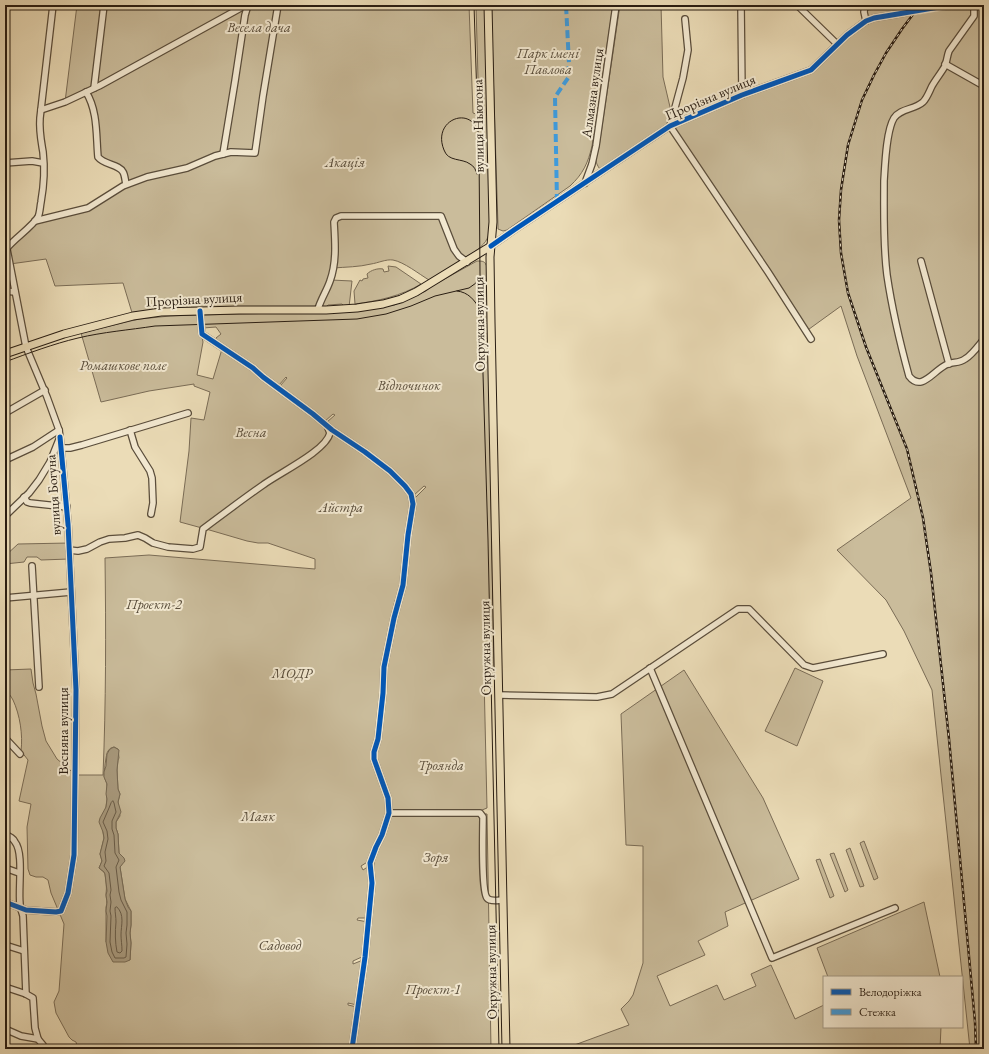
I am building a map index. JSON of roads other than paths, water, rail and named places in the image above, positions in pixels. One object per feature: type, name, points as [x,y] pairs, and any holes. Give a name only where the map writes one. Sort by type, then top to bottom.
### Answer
[{"type":"main road","name":"вулиця Ньютона","points":[[488,5],[493,222],[491,246]]},
{"type":"main road","name":"Прорізна вулиця","points":[[5,354],[64,334],[133,316],[161,312],[200,310],[318,310],[357,308],[383,304],[400,299],[422,288],[491,246]]},
{"type":"main road","name":"Окружна вулиця","points":[[491,246],[491,322],[506,1049]]},
{"type":"street","points":[[7,248],[11,242],[35,221],[38,216],[43,193],[44,163],[39,132],[52,5]]},
{"type":"street","points":[[94,88],[104,5]]},
{"type":"street","points":[[41,110],[56,106],[94,88],[247,5]]},
{"type":"street","points":[[222,154],[247,5]]},
{"type":"street","points":[[35,221],[88,208],[126,184],[147,177],[187,168],[215,156],[231,152],[255,153],[278,5]]},
{"type":"street","name":"Алмазна вулиця","points":[[584,184],[592,164],[596,146],[616,5]]},
{"type":"street","points":[[741,5],[742,95]]},
{"type":"street","points":[[797,5],[836,44]]},
{"type":"street","points":[[866,21],[864,12],[865,6],[874,5]]},
{"type":"street","name":"Прорізна вулиця","points":[[491,246],[670,126],[742,95],[811,70],[836,44],[866,21],[874,18],[952,5]]},
{"type":"street","points":[[974,5],[974,16],[949,52],[945,64],[924,101],[903,110],[894,119],[889,134],[885,162],[884,229],[887,274],[896,324],[909,376],[912,380],[919,382],[924,381],[946,365],[966,359],[984,338]]},
{"type":"street","points":[[685,19],[688,50],[683,78],[670,126],[811,339]]},
{"type":"street","points":[[945,64],[984,86]]},
{"type":"street","points":[[86,92],[96,126],[98,157],[102,161],[121,169],[124,174],[126,184]]},
{"type":"street","points":[[5,163],[32,161],[44,163]]},
{"type":"street","points":[[318,310],[330,280],[335,260],[334,222],[336,218],[341,216],[441,216],[454,249],[459,256],[467,262]]},
{"type":"street","name":"вулиця Богуна","points":[[5,238],[26,347],[45,390],[59,430],[62,448],[69,550]]},
{"type":"street","points":[[921,261],[949,364]]},
{"type":"street","points":[[5,291],[15,292]]},
{"type":"street","points":[[200,310],[202,334],[253,368],[345,440],[365,452],[390,471],[411,494],[414,504],[408,535],[403,584],[384,667],[378,739],[374,752],[374,759],[388,798],[389,813],[382,835],[370,863],[372,883],[366,953],[352,1049]]},
{"type":"street","points":[[5,413],[45,390]]},
{"type":"street","name":"вулиця Богуна","points":[[62,448],[82,445],[188,413]]},
{"type":"street","points":[[69,550],[78,551],[87,549],[109,539],[138,536],[146,538],[153,543],[168,547],[193,549],[200,547],[203,529],[262,485],[314,452],[330,435],[330,431],[327,426]]},
{"type":"street","name":"вулиця Богуна","points":[[5,460],[33,447],[59,430]]},
{"type":"street","points":[[130,430],[135,447],[148,466],[152,478],[153,503],[151,514]]},
{"type":"street","points":[[5,516],[29,493],[39,480],[50,462],[60,437]]},
{"type":"street","points":[[5,470],[5,476]]},
{"type":"street","points":[[24,497],[27,502],[30,503],[66,507]]},
{"type":"street","name":"Весняна вулиця","points":[[21,908],[26,910],[49,912],[61,911],[68,892],[74,855],[76,775],[75,676],[69,550]]},
{"type":"street","points":[[32,566],[39,687]]},
{"type":"street","points":[[5,598],[71,592]]},
{"type":"street","points":[[499,695],[596,697],[612,694],[738,609],[749,609],[804,665],[813,668],[883,654]]},
{"type":"street","points":[[650,668],[772,958],[895,908]]},
{"type":"street","points":[[5,738],[20,754]]},
{"type":"street","points":[[389,813],[481,813],[483,817],[483,877],[486,895],[490,900],[502,900]]},
{"type":"street","points":[[5,835],[15,841],[20,860],[20,904],[23,916],[26,994]]},
{"type":"street","points":[[5,868],[19,873]]},
{"type":"street","points":[[5,902],[21,908]]},
{"type":"street","points":[[5,945],[24,951]]},
{"type":"street","points":[[5,987],[26,994],[33,999],[35,1028],[38,1039],[43,1044],[45,1049]]},
{"type":"street","points":[[5,1029],[21,1036],[38,1039]]},
{"type":"water","points":[[114,747],[119,750],[117,770],[118,789],[120,794],[118,802],[121,812],[116,822],[116,828],[118,834],[119,853],[125,861],[120,867],[125,899],[131,911],[130,960],[125,962],[113,962],[108,953],[106,942],[107,891],[105,874],[99,868],[102,861],[100,854],[104,838],[99,822],[106,807],[107,799],[107,784],[104,777],[104,772],[107,754],[110,749]]},
{"type":"tram line","points":[[474,5],[479,150],[480,274],[488,540],[499,1049]]},
{"type":"tram line","points":[[477,129],[473,122],[466,118],[459,118],[453,120],[447,125],[443,131],[442,140],[446,154],[452,158],[467,162],[475,168],[477,174]]},
{"type":"tram line","points":[[5,362],[78,338],[155,326],[357,319],[386,314],[435,296],[469,288],[476,283],[480,276]]},
{"type":"tram line","points":[[457,291],[465,293],[471,297],[480,310]]},
{"type":"railway","points":[[920,5],[886,53],[862,100],[848,145],[841,190],[839,220],[841,253],[848,293],[866,347],[907,449],[923,518],[931,573],[949,739],[975,1022],[976,1049]]},
{"type":"park label","name":"Весела дача","points":[[259,27]]},
{"type":"park label","name":"Парк імені Павлова","points":[[548,62]]},
{"type":"park label","name":"Акація","points":[[345,162]]},
{"type":"park label","name":"Ромашкове поле","points":[[123,365]]},
{"type":"park label","name":"Відпочинок","points":[[409,385]]},
{"type":"park label","name":"Весна","points":[[251,432]]},
{"type":"park label","name":"Айстра","points":[[341,507]]},
{"type":"park label","name":"Проект-2","points":[[154,604]]},
{"type":"park label","name":"МОДР","points":[[292,673]]},
{"type":"park label","name":"Троянда","points":[[441,765]]},
{"type":"park label","name":"Маяк","points":[[258,816]]},
{"type":"park label","name":"Зоря","points":[[436,857]]},
{"type":"park label","name":"Садовод","points":[[280,945]]},
{"type":"park label","name":"Проект-1","points":[[433,989]]}]
